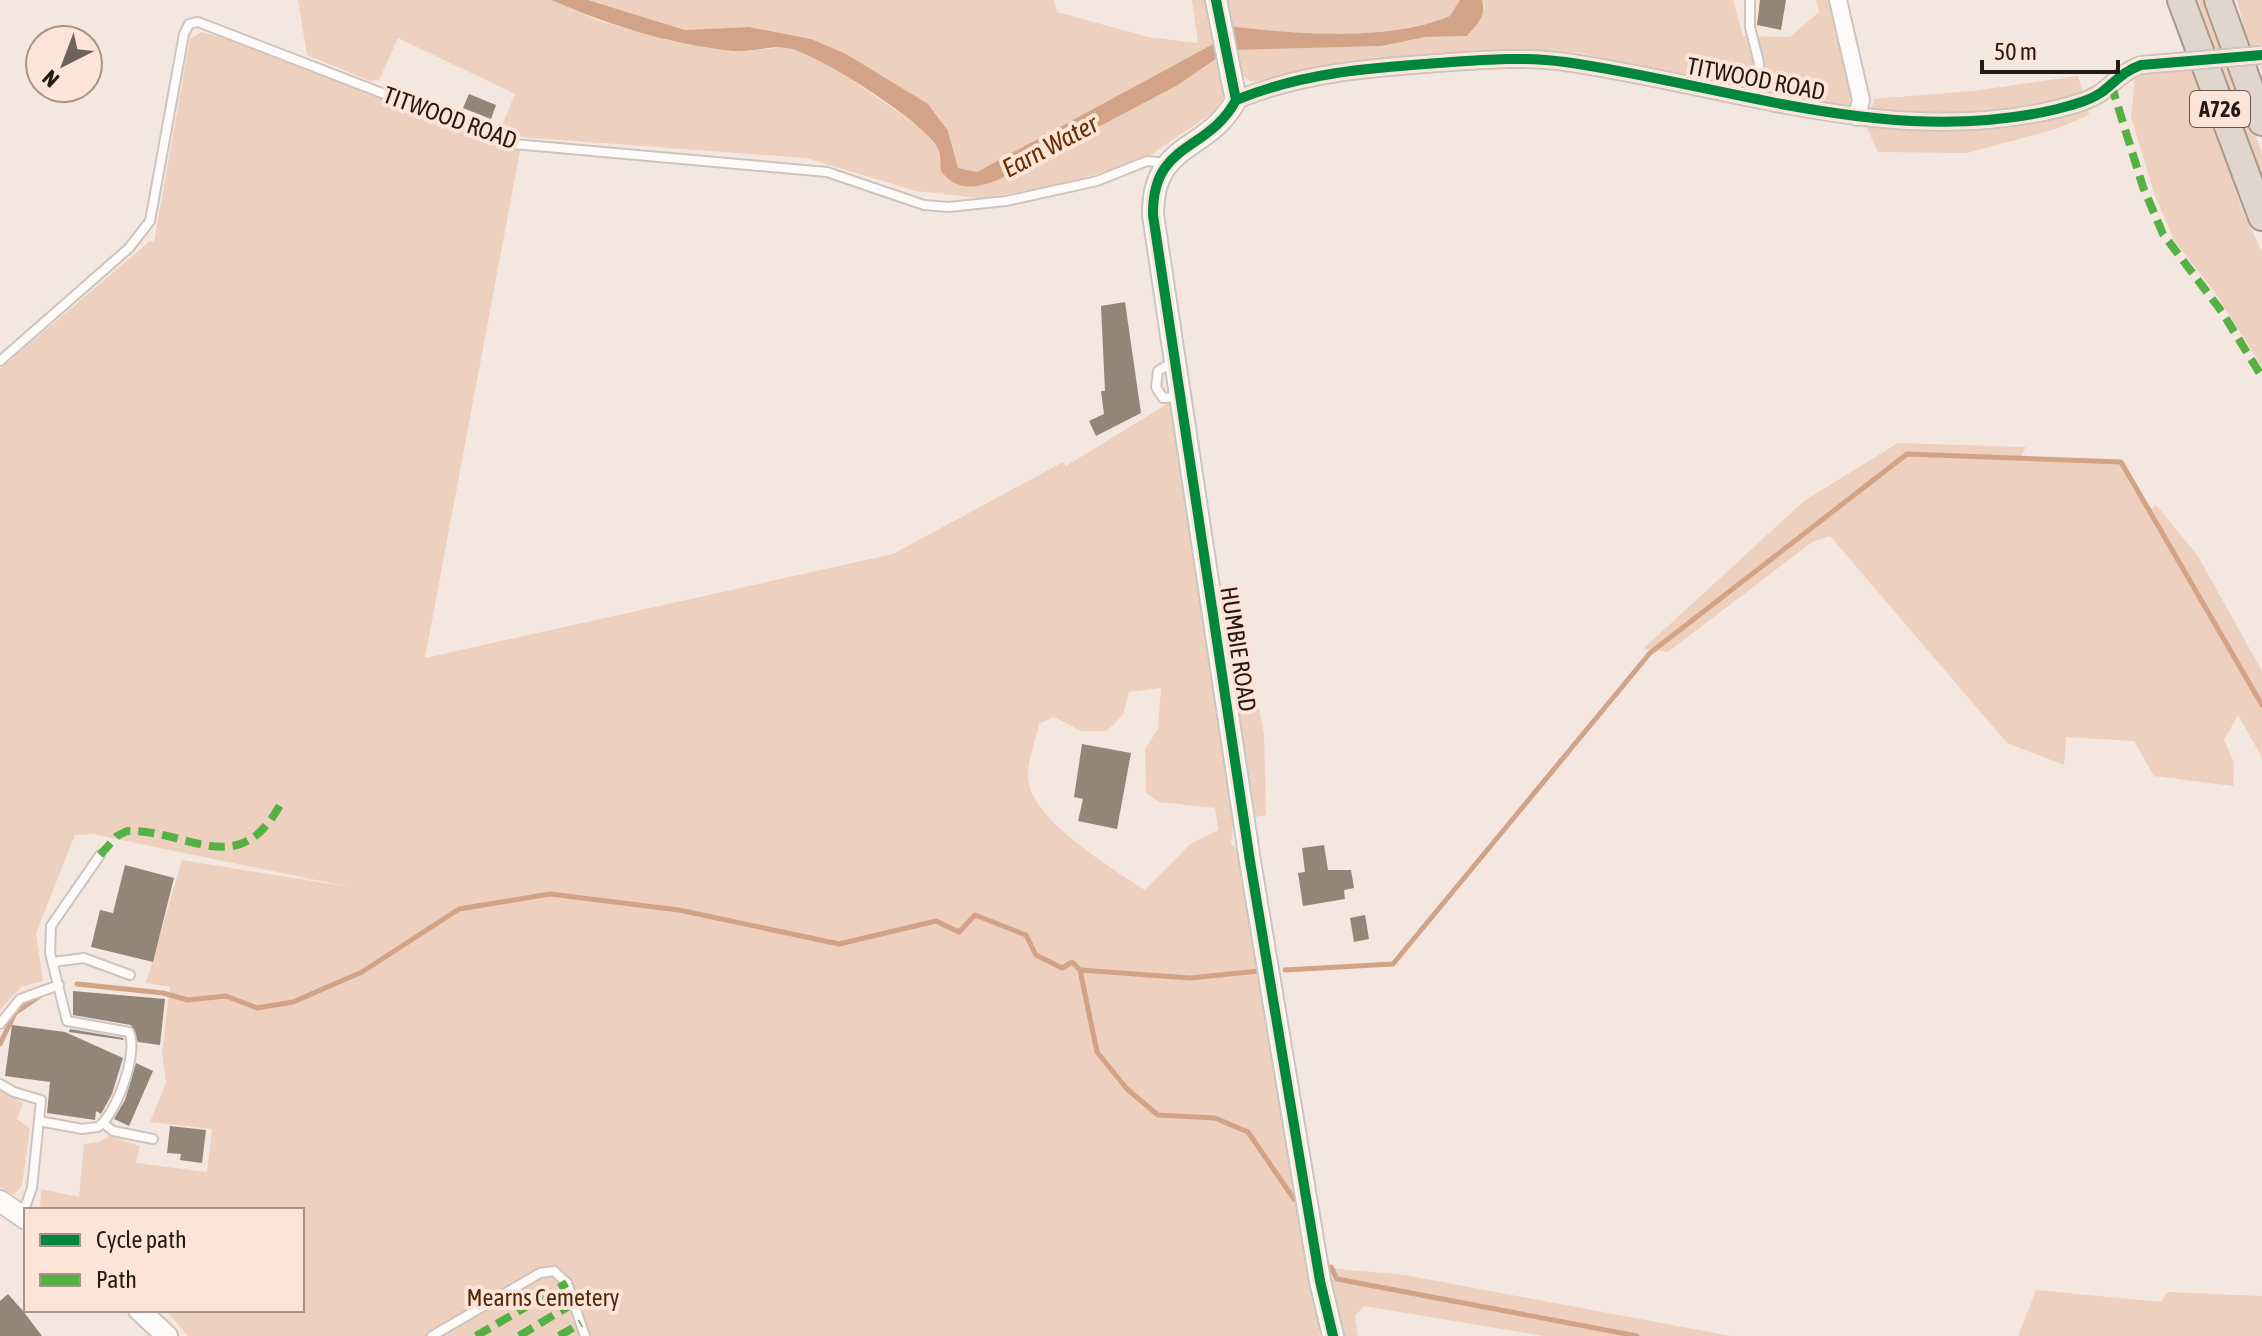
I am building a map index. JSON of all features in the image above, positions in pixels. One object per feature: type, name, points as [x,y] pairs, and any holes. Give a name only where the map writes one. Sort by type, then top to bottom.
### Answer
[{"type":"highway","name":"A726","points":[[2181,0],[2262,217]]},
{"type":"highway","name":"A726","points":[[2218,0],[2262,122]]},
{"type":"street","points":[[1166,163],[1217,125],[1236,100],[1216,0]]},
{"type":"street","points":[[1838,0],[1861,100],[1857,117]]},
{"type":"street","name":"TITWOOD ROAD","points":[[1236,100],[1300,78],[1340,70],[1509,59],[1593,66],[1857,117],[1964,122],[2056,109],[2088,100],[2125,71],[2141,65],[2262,55]]},
{"type":"street","name":"HUMBIE ROAD","points":[[1166,163],[1153,191],[1153,215],[1248,845],[1320,1281],[1333,1336]]},
{"type":"street","points":[[0,1201],[24,1217]]},
{"type":"street","points":[[141,1312],[167,1336]]},
{"type":"lane","points":[[1750,0],[1750,27],[1759,63],[1754,98]]},
{"type":"lane","name":"TITWOOD ROAD","points":[[0,361],[129,248],[150,221],[184,34],[189,24],[198,22],[514,144],[827,172],[924,205],[949,207],[1006,201],[1097,181],[1147,161],[1166,163]]},
{"type":"lane","points":[[39,1121],[91,1129],[103,1123],[128,1071],[132,1038],[120,1028],[67,1021],[53,962],[51,926],[100,855]]},
{"type":"lane","points":[[53,962],[84,958],[130,975]]},
{"type":"lane","points":[[0,1024],[20,999],[59,985]]},
{"type":"lane","points":[[0,1084],[41,1100],[32,1188],[26,1208]]},
{"type":"lane","points":[[103,1123],[113,1131],[153,1139]]},
{"type":"lane","points":[[432,1336],[540,1273],[554,1271],[567,1283],[585,1336]]},
{"type":"green space","points":[[298,0],[551,0],[600,21],[671,41],[736,52],[786,47],[824,60],[923,130],[938,148],[941,171],[998,180],[1178,85],[1220,56],[1224,94],[1218,109],[1143,160],[1060,185],[981,198],[916,191],[806,158],[521,137],[500,130],[515,94],[398,38],[379,80],[370,81],[307,55]]},
{"type":"green space","points":[[588,0],[1054,0],[1057,12],[1148,37],[1198,43],[1192,0],[1206,0],[1215,43],[977,172],[958,168],[948,131],[811,39],[749,27],[685,30]]},
{"type":"green space","points":[[1224,0],[1460,0],[1451,16],[1426,24],[1399,30],[1341,34],[1229,26]]},
{"type":"green space","points":[[1482,0],[1733,0],[1743,36],[1790,37],[1819,12],[1816,0],[1828,0],[1851,91],[1849,109],[1575,52],[1473,53],[1313,68],[1267,81],[1250,81],[1241,74],[1233,50],[1381,46],[1426,37],[1467,36],[1485,8]]},
{"type":"green space","points":[[2198,0],[2208,0],[2223,48],[2213,49]]},
{"type":"green space","points":[[2237,0],[2262,0],[2262,45],[2249,46]]},
{"type":"green space","name":"Mearns Cemetery","points":[[202,32],[238,42],[520,151],[425,658],[893,554],[1063,462],[1066,466],[1172,401],[1235,806],[1231,844],[1243,854],[1320,1336],[188,1336],[168,1312],[304,1312],[304,1208],[40,1208],[41,1189],[79,1197],[84,1144],[99,1142],[109,1136],[140,1146],[136,1163],[207,1172],[212,1129],[150,1122],[166,1083],[162,1052],[170,987],[146,983],[182,860],[350,887],[92,834],[75,835],[36,933],[43,981],[21,987],[0,1010],[0,369],[150,241],[154,242],[190,39]],"holes":[[[1161,688],[1158,729],[1145,749],[1146,793],[1159,802],[1215,808],[1218,830],[1190,844],[1145,890],[1094,856],[1057,826],[1032,794],[1028,778],[1039,724],[1054,717],[1081,731],[1107,731],[1123,715],[1129,692]]]},
{"type":"green space","points":[[2230,65],[2262,153],[2262,182],[2219,66]]},
{"type":"green space","points":[[2196,68],[2242,210],[2262,252],[2262,367],[2216,294],[2174,240],[2155,196],[2131,117],[2135,76]]},
{"type":"green space","points":[[2078,76],[2089,115],[2056,129],[1967,153],[1878,152],[1867,128],[1874,99],[1972,91]]},
{"type":"green space","points":[[1898,443],[2026,447],[2020,458],[2121,462],[2149,510],[2156,505],[2198,556],[2262,671],[2262,757],[2238,715],[2224,740],[2234,762],[2233,786],[2154,776],[2134,741],[2066,737],[2064,765],[2007,743],[1830,536],[1812,542],[1668,652],[1643,649],[1804,501]]},
{"type":"green space","points":[[1220,605],[1240,614],[1264,734],[1266,815],[1254,817]]},
{"type":"green space","points":[[0,1089],[23,1103],[17,1119],[30,1129],[22,1185],[14,1195],[0,1187]]},
{"type":"green space","points":[[1329,1268],[1405,1275],[1731,1336],[1544,1336],[1364,1306],[1355,1316],[1358,1336],[1344,1336],[1331,1294]]},
{"type":"green space","points":[[2036,1290],[2161,1302],[2168,1292],[2262,1296],[2262,1336],[2018,1336]]},
{"type":"water","name":"Earn Water","points":[[551,0],[588,0],[685,30],[749,27],[811,39],[846,54],[928,104],[948,131],[958,168],[977,172],[1215,43],[1220,56],[1178,85],[998,180],[967,186],[947,178],[941,171],[937,147],[912,122],[844,74],[801,52],[780,47],[732,51],[685,44],[595,18]]},
{"type":"water","points":[[1460,0],[1482,0],[1480,20],[1467,36],[1426,37],[1381,46],[1233,50],[1229,26],[1341,34],[1399,30],[1450,16]]},
{"type":"building","points":[[1760,0],[1786,0],[1781,30],[1757,25]]},
{"type":"building","points":[[469,94],[496,105],[491,119],[463,108]]},
{"type":"building","points":[[1125,302],[1141,413],[1096,436],[1089,421],[1104,414],[1101,306]]},
{"type":"building","points":[[1082,744],[1131,753],[1117,829],[1078,821],[1083,799],[1074,797]]},
{"type":"building","points":[[1324,845],[1328,870],[1351,870],[1354,888],[1344,890],[1345,899],[1303,906],[1298,873],[1305,872],[1302,848]]},
{"type":"building","points":[[125,865],[174,878],[153,962],[91,947],[100,910],[113,913]]},
{"type":"building","points":[[1365,915],[1369,939],[1354,942],[1350,918]]},
{"type":"building","points":[[73,991],[165,999],[160,1045],[138,1042],[131,1025],[73,1015]]},
{"type":"building","points":[[12,1025],[65,1032],[123,1058],[112,1094],[101,1114],[96,1111],[95,1120],[47,1113],[50,1082],[5,1076]]},
{"type":"building","points":[[70,1029],[123,1038],[124,1040],[69,1032]]},
{"type":"building","points":[[136,1063],[153,1071],[129,1126],[114,1119],[125,1100]]},
{"type":"building","points":[[170,1126],[206,1130],[202,1163],[180,1160],[181,1154],[167,1153]]},
{"type":"building","points":[[8,1294],[42,1336],[0,1336],[0,1301]]},
{"type":"waterway","points":[[1285,970],[1393,964],[1650,653],[1907,454],[2121,462],[2262,705]]},
{"type":"waterway","points":[[77,984],[163,993],[188,1000],[226,996],[257,1008],[293,1002],[362,972],[459,909],[550,894],[679,910],[839,944],[936,921],[959,932],[975,915],[1026,935],[1036,955],[1062,968],[1072,962],[1080,970],[1097,1052],[1127,1089],[1158,1115],[1215,1118],[1248,1132],[1294,1199]]},
{"type":"waterway","points":[[1080,970],[1190,978],[1259,971]]},
{"type":"waterway","points":[[0,1044],[15,1013],[43,994]]},
{"type":"waterway","points":[[1331,1267],[1337,1279],[1637,1336]]},
{"type":"marked path","points":[[2111,84],[2143,187],[2163,234],[2222,312],[2262,377]]},
{"type":"marked path","points":[[100,855],[117,836],[127,831],[212,846],[230,846],[247,841],[264,828],[280,805]]},
{"type":"marked path","points":[[476,1336],[567,1283]]},
{"type":"marked path","points":[[519,1336],[574,1303]]},
{"type":"marked path","points":[[559,1336],[581,1323]]},
{"type":"cycle path","points":[[1216,0],[1236,100],[1211,130],[1171,160],[1155,191],[1153,215],[1250,861],[1320,1281],[1333,1336]]},
{"type":"cycle path","points":[[1236,100],[1285,84],[1360,70],[1533,59],[1626,72],[1810,109],[1871,118],[1933,122],[1995,119],[2057,109],[2102,92],[2125,73],[2141,65],[2262,55]]}]
